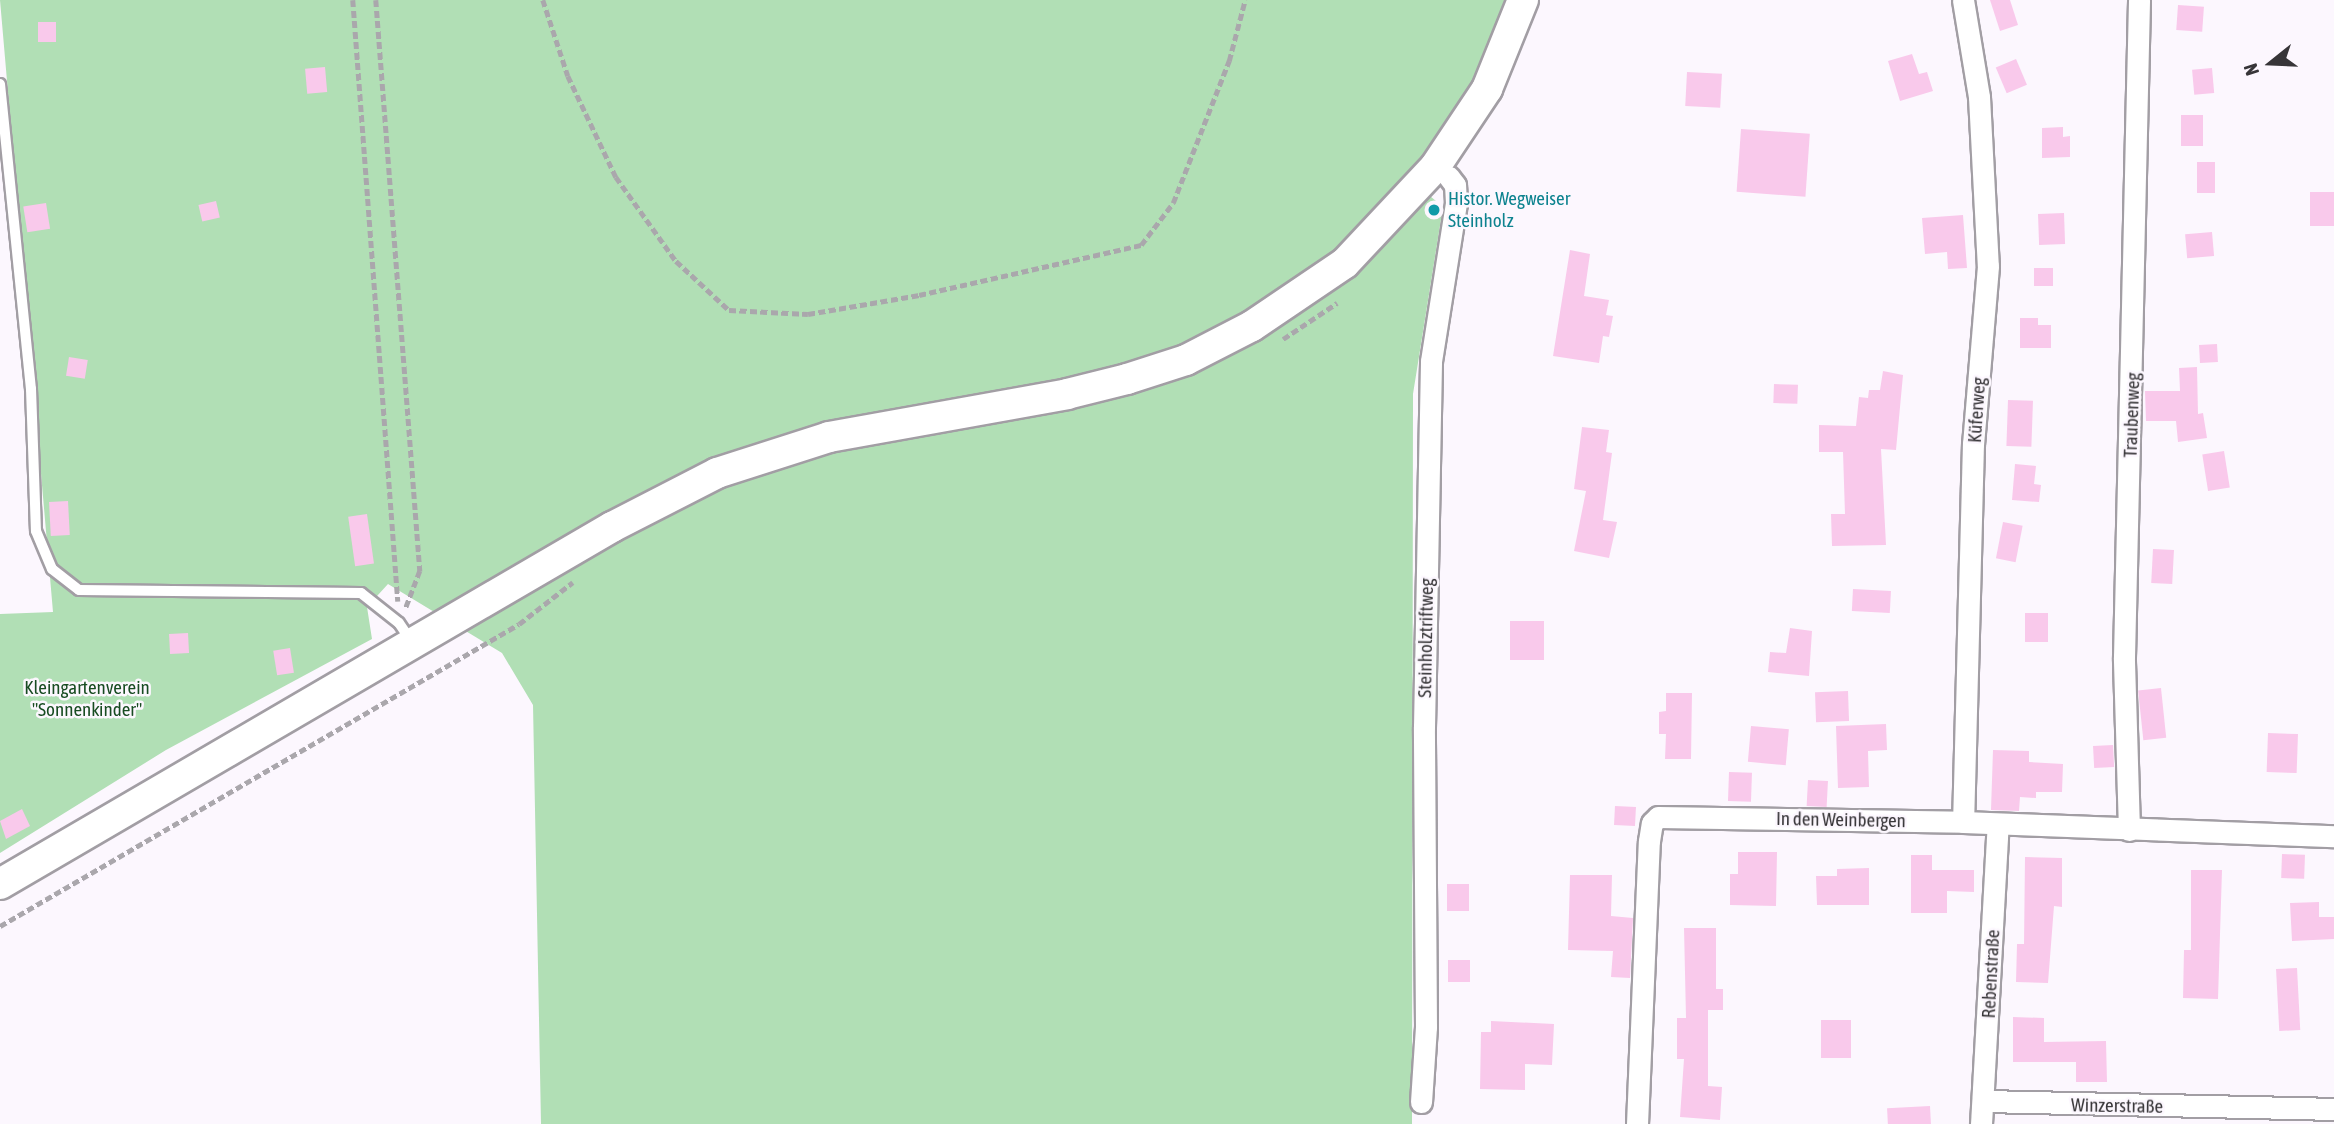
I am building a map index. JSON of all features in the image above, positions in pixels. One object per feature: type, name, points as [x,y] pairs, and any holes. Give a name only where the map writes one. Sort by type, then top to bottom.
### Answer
[{"type":"main road","points":[[0,884],[406,634],[717,473],[829,437],[1067,394],[1186,360],[1252,326],[1323,280],[1413,194],[1487,89],[1523,0]]},
{"type":"street","name":"Küferweg","points":[[1963,0],[1979,97],[1988,266],[1973,443],[1963,822]]},
{"type":"street","name":"Traubenweg","points":[[2129,830],[2124,657],[2134,356],[2139,0]]},
{"type":"street","name":"Steinholztriftweg","points":[[1421,1102],[1426,1027],[1424,727],[1431,361],[1457,203],[1455,185],[1449,177]]},
{"type":"street","name":"In den Weinbergen","points":[[1637,1124],[1649,841],[1655,819],[1963,822],[2334,836]]},
{"type":"street","name":"Rebenstraße","points":[[1981,1124],[1998,824]]},
{"type":"street","name":"Winzerstraße","points":[[1984,1101],[2334,1109]]},
{"type":"lane","points":[[0,83],[31,388],[36,531],[52,569],[79,590],[361,593],[406,634]]},
{"type":"path","points":[[353,0],[406,634]]},
{"type":"path","points":[[376,0],[420,571],[406,634]]},
{"type":"path","points":[[544,0],[568,76],[616,177],[676,261],[729,310],[808,314],[919,295],[1141,245],[1173,203],[1229,61],[1245,0]]},
{"type":"path","points":[[1273,345],[1340,300]]},
{"type":"path","points":[[0,926],[519,624],[551,603],[578,577]]},
{"type":"green space","name":"Kleingartenverein \"Sonnenkinder\"","points":[[0,0],[1511,0],[1482,78],[1411,180],[1443,207],[1413,394],[1412,1124],[541,1124],[533,705],[502,653],[388,584],[367,607],[372,639],[166,750],[0,853],[0,614],[53,612]]},
{"type":"building","points":[[1990,0],[2010,0],[2018,25],[2000,31]]},
{"type":"building","points":[[2178,5],[2204,7],[2202,32],[2176,30]]},
{"type":"building","points":[[38,22],[56,22],[56,42],[38,42]]},
{"type":"building","points":[[1912,54],[1919,74],[1927,72],[1933,91],[1900,101],[1888,61]]},
{"type":"building","points":[[2016,59],[2027,85],[2007,93],[1996,68]]},
{"type":"building","points":[[325,67],[327,92],[307,94],[305,69]]},
{"type":"building","points":[[2212,68],[2214,93],[2194,95],[2192,70]]},
{"type":"building","points":[[1687,72],[1722,74],[1720,108],[1685,106]]},
{"type":"building","points":[[2181,115],[2203,115],[2203,146],[2181,146]]},
{"type":"building","points":[[2063,127],[2063,137],[2070,136],[2070,157],[2042,158],[2042,128]]},
{"type":"building","points":[[1741,129],[1810,134],[1805,197],[1737,192]]},
{"type":"building","points":[[2197,162],[2215,162],[2215,193],[2197,193]]},
{"type":"building","points":[[2310,192],[2334,192],[2334,226],[2310,226]]},
{"type":"building","points":[[216,201],[220,218],[202,222],[198,205]]},
{"type":"building","points":[[46,203],[50,229],[27,232],[23,207]]},
{"type":"building","points":[[2064,213],[2065,244],[2039,245],[2038,214]]},
{"type":"building","points":[[1963,215],[1967,268],[1948,269],[1947,252],[1925,254],[1922,218]]},
{"type":"building","points":[[2212,232],[2214,256],[2187,258],[2185,234]]},
{"type":"building","points":[[1570,250],[1590,254],[1584,296],[1609,300],[1606,315],[1613,316],[1609,337],[1603,336],[1599,363],[1553,356]]},
{"type":"building","points":[[2034,268],[2053,268],[2053,286],[2034,286]]},
{"type":"building","points":[[2020,318],[2038,318],[2038,325],[2051,325],[2051,348],[2020,348]]},
{"type":"building","points":[[2217,344],[2218,362],[2200,363],[2199,345]]},
{"type":"building","points":[[69,357],[88,360],[85,379],[66,376]]},
{"type":"building","points":[[2197,367],[2198,414],[2203,413],[2207,438],[2178,442],[2176,421],[2146,421],[2145,391],[2180,391],[2179,368]]},
{"type":"building","points":[[1883,371],[1903,375],[1896,450],[1881,449],[1886,545],[1832,546],[1831,514],[1845,514],[1843,452],[1819,452],[1819,425],[1856,426],[1859,397],[1868,398],[1869,390],[1880,390]]},
{"type":"building","points":[[1774,384],[1798,385],[1797,404],[1773,403]]},
{"type":"building","points":[[2008,400],[2033,401],[2031,447],[2006,446]]},
{"type":"building","points":[[1582,427],[1609,430],[1606,452],[1612,453],[1603,520],[1617,522],[1609,558],[1574,551],[1586,491],[1574,489]]},
{"type":"building","points":[[2224,451],[2230,488],[2208,491],[2202,454]]},
{"type":"building","points":[[2015,464],[2036,466],[2034,484],[2041,485],[2039,502],[2012,500]]},
{"type":"building","points":[[68,501],[70,535],[51,536],[49,502]]},
{"type":"building","points":[[367,514],[374,564],[355,566],[348,517]]},
{"type":"building","points":[[2003,522],[2023,526],[2016,562],[1996,558]]},
{"type":"building","points":[[2153,549],[2174,550],[2172,584],[2151,583]]},
{"type":"building","points":[[1853,589],[1891,591],[1890,613],[1852,611]]},
{"type":"building","points":[[2025,613],[2048,613],[2048,642],[2025,642]]},
{"type":"building","points":[[1510,621],[1544,621],[1544,660],[1510,660]]},
{"type":"building","points":[[1790,628],[1812,631],[1809,676],[1768,672],[1770,652],[1786,653]]},
{"type":"building","points":[[188,633],[189,653],[170,654],[169,634]]},
{"type":"building","points":[[290,648],[294,673],[277,675],[273,651]]},
{"type":"building","points":[[2161,688],[2166,738],[2143,740],[2138,690]]},
{"type":"building","points":[[1848,691],[1849,721],[1816,722],[1815,692]]},
{"type":"building","points":[[1666,693],[1692,693],[1691,759],[1665,759],[1666,734],[1659,734],[1659,712],[1666,711]]},
{"type":"building","points":[[1886,724],[1887,750],[1868,751],[1869,787],[1838,788],[1836,726]]},
{"type":"building","points":[[1751,726],[1789,729],[1786,765],[1748,762]]},
{"type":"building","points":[[2268,733],[2298,734],[2297,773],[2267,772]]},
{"type":"building","points":[[2113,745],[2114,767],[2094,768],[2093,746]]},
{"type":"building","points":[[1993,750],[2029,751],[2029,762],[2063,764],[2062,792],[2036,792],[2036,798],[2020,797],[2019,811],[1991,810]]},
{"type":"building","points":[[1729,772],[1752,773],[1751,802],[1728,801]]},
{"type":"building","points":[[1808,780],[1828,781],[1827,807],[1807,806]]},
{"type":"building","points":[[1615,806],[1636,807],[1635,826],[1614,825]]},
{"type":"building","points":[[22,809],[30,826],[6,839],[0,821]]},
{"type":"building","points":[[1738,852],[1777,852],[1776,906],[1730,905],[1730,874],[1738,874]]},
{"type":"building","points":[[2282,854],[2305,855],[2304,879],[2281,878]]},
{"type":"building","points":[[1911,855],[1932,855],[1932,870],[1974,870],[1974,892],[1947,891],[1947,913],[1911,913]]},
{"type":"building","points":[[2025,857],[2062,858],[2062,907],[2054,906],[2048,983],[2016,982],[2017,944],[2024,944]]},
{"type":"building","points":[[1869,868],[1869,905],[1817,905],[1816,876],[1837,876],[1837,869]]},
{"type":"building","points":[[2191,870],[2222,870],[2218,999],[2183,998],[2184,950],[2191,950]]},
{"type":"building","points":[[1570,875],[1612,875],[1611,916],[1633,918],[1630,978],[1611,977],[1613,951],[1568,950]]},
{"type":"building","points":[[1447,884],[1469,884],[1469,911],[1447,911]]},
{"type":"building","points":[[2319,902],[2319,917],[2334,917],[2334,939],[2292,941],[2290,903]]},
{"type":"building","points":[[1684,928],[1716,928],[1716,989],[1723,989],[1723,1010],[1708,1010],[1708,1086],[1722,1087],[1720,1120],[1680,1117],[1684,1059],[1677,1059],[1677,1018],[1686,1018]]},
{"type":"building","points":[[1448,960],[1470,960],[1470,982],[1448,982]]},
{"type":"building","points":[[2297,968],[2300,1030],[2279,1031],[2276,969]]},
{"type":"building","points":[[2013,1017],[2044,1018],[2044,1042],[2106,1041],[2107,1082],[2076,1082],[2076,1062],[2013,1062]]},
{"type":"building","points":[[1821,1020],[1851,1020],[1851,1058],[1821,1058]]},
{"type":"building","points":[[1491,1021],[1554,1024],[1552,1065],[1525,1064],[1525,1090],[1480,1089],[1481,1032],[1491,1032]]},
{"type":"building","points":[[1930,1106],[1931,1124],[1888,1124],[1887,1108]]},
{"type":"place","name":"Histor. Wegweiser Steinholz","points":[[1434,210]]}]
